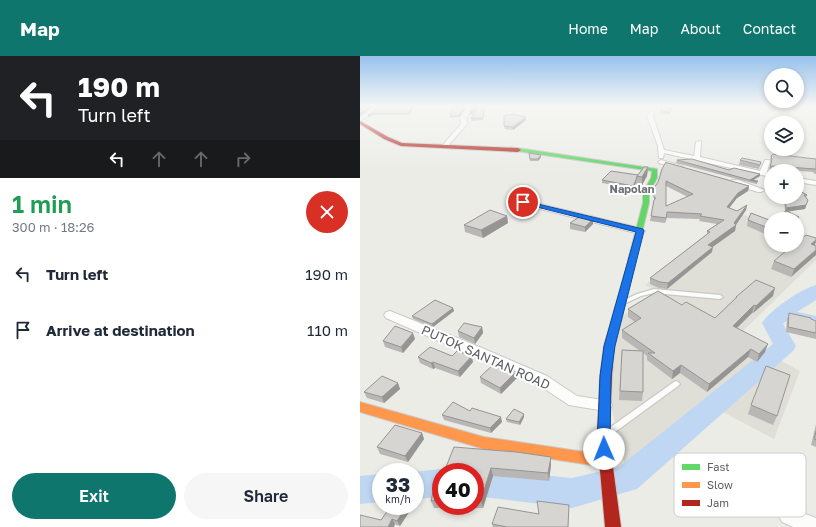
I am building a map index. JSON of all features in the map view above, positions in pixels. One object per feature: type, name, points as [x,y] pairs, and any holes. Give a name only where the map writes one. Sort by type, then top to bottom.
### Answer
[{"type":"street","points":[[370,128],[390,140],[401,144],[531,151],[655,170]]},
{"type":"street","points":[[444,147],[461,128]]},
{"type":"street","points":[[613,527],[603,437],[609,346],[640,231],[646,204],[646,193],[654,178],[655,170],[661,162],[662,151],[654,128]]},
{"type":"street","points":[[697,157],[699,142]]},
{"type":"street","points":[[662,151],[697,157],[763,173],[767,161]]},
{"type":"street","points":[[661,162],[684,168]]},
{"type":"street","points":[[730,180],[761,190]]},
{"type":"street","points":[[804,181],[816,183]]},
{"type":"street","points":[[523,202],[640,231]]},
{"type":"street","name":"PUTOK SANTAN ROAD","points":[[390,315],[542,380],[574,401],[605,405]]},
{"type":"street","points":[[360,407],[447,433],[484,442],[605,461]]},
{"type":"street","points":[[791,517],[816,527]]},
{"type":"lane","points":[[621,304],[639,295],[654,292],[720,297]]},
{"type":"lane","points":[[603,437],[676,384]]},
{"type":"shaded area","points":[[735,211],[764,223],[764,252],[804,252],[804,239],[816,244],[816,260],[740,334],[645,285]]},
{"type":"shaded area","points":[[656,293],[800,371],[774,439],[706,403],[625,467],[612,410],[611,356],[622,316]]},
{"type":"building","points":[[529,153],[541,155],[538,159],[530,159]]},
{"type":"building","points":[[771,156],[790,156],[816,159],[816,169],[804,168],[804,164],[771,164]]},
{"type":"building","points":[[742,158],[761,162],[760,165],[740,160]]},
{"type":"building","points":[[692,159],[729,170],[734,168],[760,174],[750,180],[758,181],[757,182],[677,160]]},
{"type":"building","points":[[666,162],[749,186],[738,193],[727,207],[737,211],[747,205],[734,223],[736,225],[708,245],[713,247],[668,283],[650,278],[710,232],[707,231],[724,220],[700,216],[702,214],[667,212],[666,218],[651,216],[654,200],[656,198],[654,198],[654,188],[658,182]],"holes":[[[666,181],[693,194],[666,206]]]},
{"type":"building","points":[[644,167],[648,167],[642,177],[637,176]]},
{"type":"building","points":[[611,171],[638,175],[633,186],[602,180]]},
{"type":"building","points":[[804,195],[808,200],[806,205],[786,208],[786,204],[804,204]]},
{"type":"building","points":[[490,210],[507,216],[481,230],[464,225]]},
{"type":"building","points":[[751,213],[764,218],[764,226],[748,220]]},
{"type":"building","points":[[581,216],[593,219],[585,227],[570,223]]},
{"type":"building","points":[[806,235],[816,238],[816,240],[811,244],[816,246],[816,250],[794,269],[774,261],[785,252],[804,252],[804,237]]},
{"type":"building","points":[[756,280],[775,288],[756,306],[754,305],[733,326],[768,344],[759,354],[751,349],[709,384],[681,365],[673,371],[648,353],[655,353],[622,330],[641,318],[628,309],[658,291],[682,305],[686,302],[715,318]]},
{"type":"building","points":[[435,300],[453,308],[432,324],[412,316]]},
{"type":"building","points":[[789,313],[811,318],[816,321],[816,333],[788,327]]},
{"type":"building","points":[[464,323],[482,327],[474,338],[458,331]]},
{"type":"building","points":[[395,326],[413,333],[401,347],[383,341]]},
{"type":"building","points":[[430,347],[452,356],[457,351],[472,356],[458,371],[433,362],[431,363],[418,357]]},
{"type":"building","points":[[622,350],[643,351],[643,392],[620,391]]},
{"type":"building","points":[[496,362],[516,372],[500,388],[480,377]]},
{"type":"building","points":[[766,366],[790,375],[777,416],[751,405]]},
{"type":"building","points":[[382,376],[398,383],[382,397],[364,392]]},
{"type":"building","points":[[453,402],[470,411],[472,408],[501,417],[490,428],[442,415]]},
{"type":"building","points":[[514,409],[524,414],[519,422],[506,419]]},
{"type":"building","points":[[395,425],[422,433],[405,456],[377,447]]},
{"type":"building","points":[[454,447],[516,452],[551,457],[548,473],[491,468],[484,490],[484,463],[448,463]]},
{"type":"building","points":[[537,501],[569,505],[568,527],[507,527],[492,524],[498,507],[539,514]]},
{"type":"building","points":[[360,515],[381,520],[385,515],[401,515],[397,521],[392,519],[388,527],[360,527]]},
{"type":"waterway","points":[[484,483],[572,493],[627,479],[785,346],[772,323],[790,308],[816,291]]},
{"type":"waterway","points":[[784,313],[816,320]]},
{"type":"waterway","points":[[424,484],[432,484]]},
{"type":"waterway","points":[[360,490],[372,489]]},
{"type":"traffic: fast","points":[[518,150],[655,170],[654,178],[646,193],[646,203],[632,260]]},
{"type":"traffic: slow","points":[[360,407],[484,443],[605,461]]},
{"type":"traffic: jam","points":[[370,128],[386,138],[401,144],[518,150]]},
{"type":"traffic: jam","points":[[613,527],[603,437],[606,376],[609,346],[632,260]]},
{"type":"district","name":"Napolan","points":[[632,189]]},
{"type":"route","points":[[523,202],[640,231],[609,346],[603,437],[604,449]]}]
